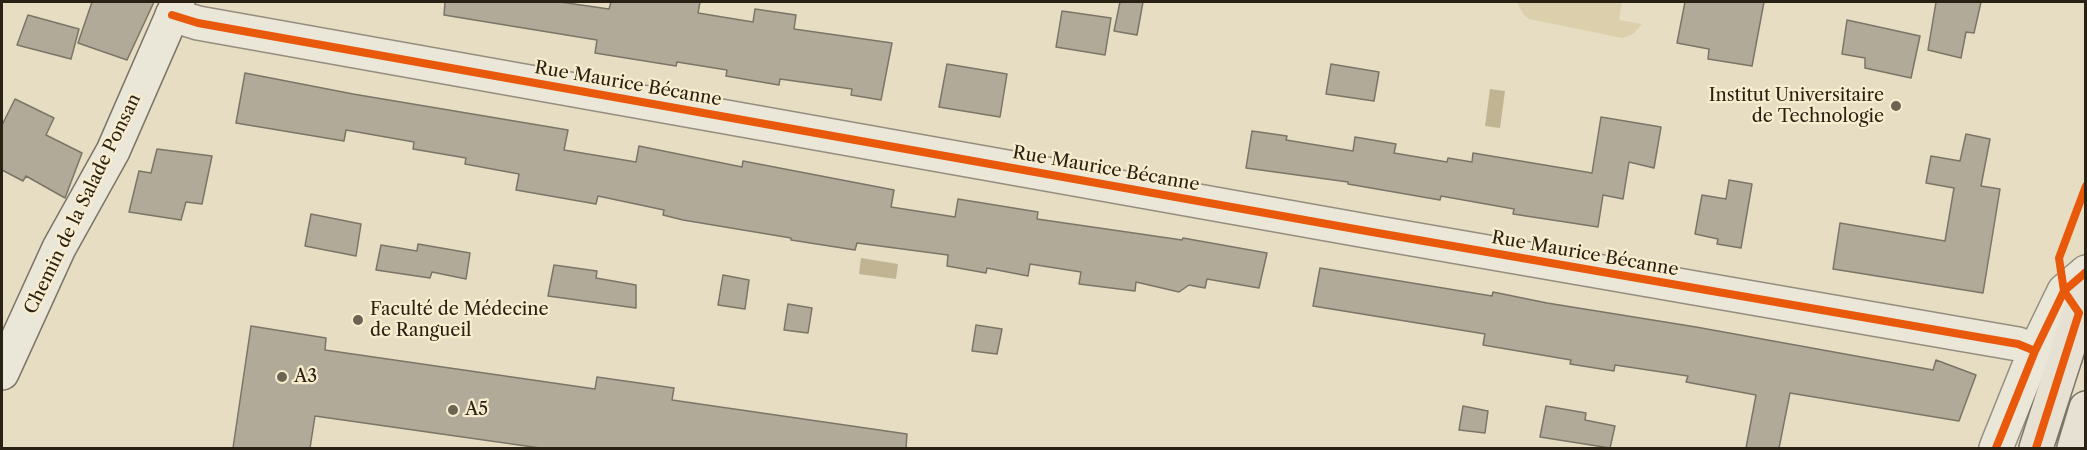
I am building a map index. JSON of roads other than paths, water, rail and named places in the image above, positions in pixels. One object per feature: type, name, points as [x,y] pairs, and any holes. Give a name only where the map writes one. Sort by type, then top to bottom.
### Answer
[{"type":"main road","points":[[2036,448],[2085,293]]},
{"type":"main road","points":[[2074,448],[2085,408]]},
{"type":"street","name":"Rue Maurice Bécanne","points":[[175,8],[208,25],[1372,232],[2018,344],[2035,351]]},
{"type":"street","name":"Chemin de la Salade Ponsan","points":[[2,373],[59,248],[113,151],[175,8]]},
{"type":"street","points":[[1996,448],[2035,351],[2064,291],[2085,272]]},
{"type":"place","name":"Institut Universitaire de Technologie","points":[[1896,106]]},
{"type":"place","name":"Faculté de Médecine de Rangueil","points":[[358,320]]},
{"type":"place","name":"A3","points":[[282,377]]},
{"type":"place","name":"A5","points":[[453,410]]}]
